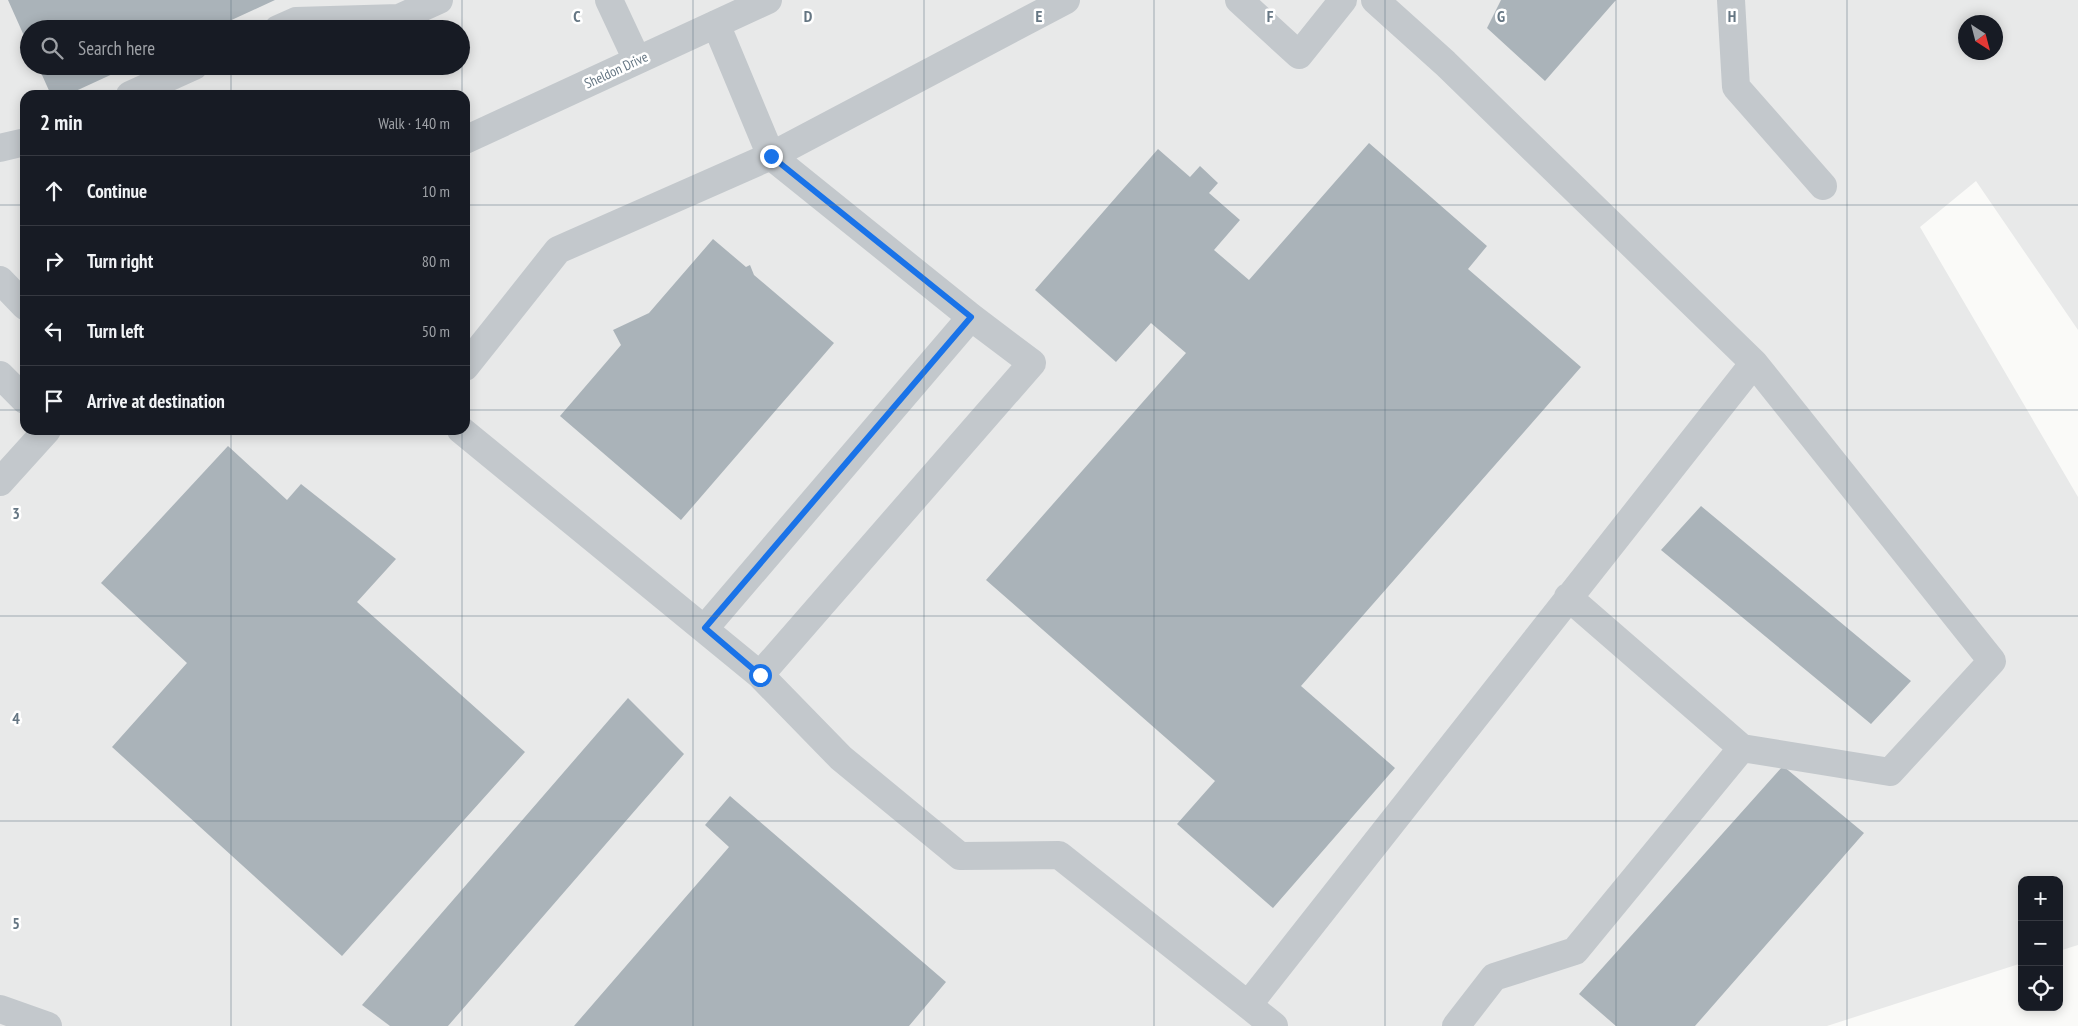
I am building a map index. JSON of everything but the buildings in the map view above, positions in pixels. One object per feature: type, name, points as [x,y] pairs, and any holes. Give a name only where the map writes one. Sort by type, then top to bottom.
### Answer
[{"type":"street","points":[[330,20],[399,18],[439,0]]},
{"type":"street","points":[[609,0],[637,60]]},
{"type":"street","name":"Sheldon Drive","points":[[470,138],[768,0]]},
{"type":"street","points":[[470,361],[558,250],[771,156],[1066,0]]},
{"type":"street","points":[[1238,0],[1299,55],[1343,0]]},
{"type":"street","points":[[1375,0],[1445,63],[1754,363],[1992,660],[1890,772],[1742,748],[1568,598]]},
{"type":"street","points":[[1731,0],[1736,87],[1822,186]]},
{"type":"street","points":[[716,24],[771,156],[971,317],[1032,363],[760,675]]},
{"type":"street","points":[[141,90],[174,75]]},
{"type":"street","points":[[0,148],[20,143]]},
{"type":"street","points":[[0,280],[20,301]]},
{"type":"street","points":[[705,628],[971,317]]},
{"type":"street","points":[[1248,1005],[1754,363]]},
{"type":"street","points":[[0,375],[20,395]]},
{"type":"street","points":[[0,482],[43,435]]},
{"type":"street","points":[[468,435],[760,675],[841,758],[960,856],[1059,855],[1274,1026]]},
{"type":"street","points":[[1456,1026],[1494,977],[1575,951],[1742,748]]},
{"type":"street","points":[[0,1009],[48,1026]]},
{"type":"shaded area","points":[[0,0],[2078,0],[2078,330],[1976,181],[1920,227],[2078,497],[2078,945],[2063,950],[2063,876],[2018,876],[2018,964],[1827,1026],[0,1026]]},
{"type":"route","points":[[760,675],[705,628],[971,317],[771,156]]}]
